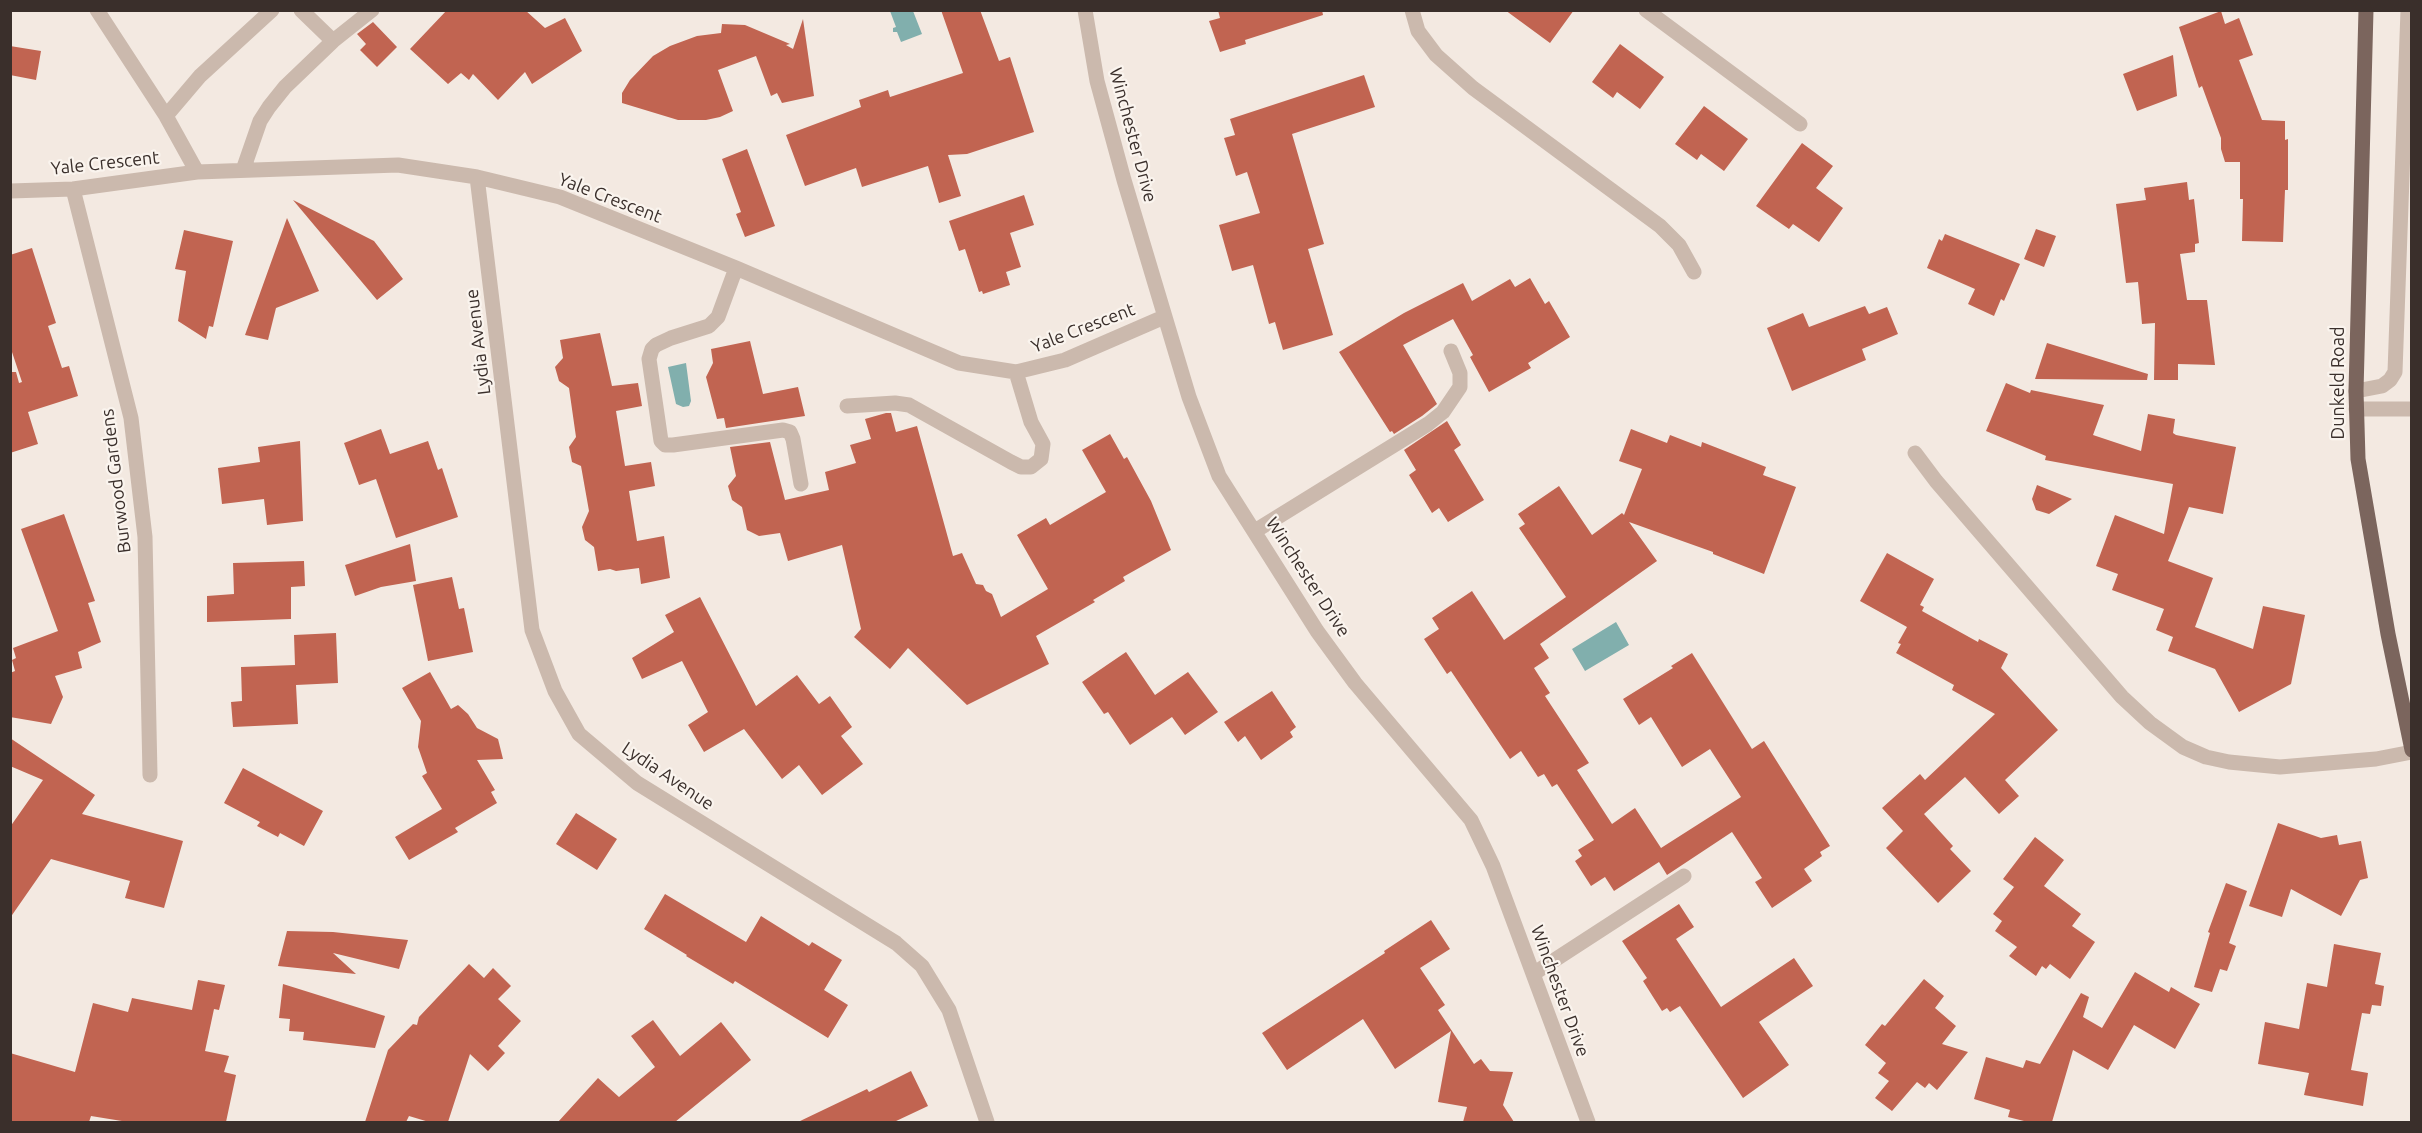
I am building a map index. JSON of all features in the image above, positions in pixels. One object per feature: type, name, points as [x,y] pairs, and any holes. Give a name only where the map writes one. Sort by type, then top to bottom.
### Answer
[{"type":"main road","name":"Dunkeld Road","points":[[2366,10],[2356,391],[2358,459],[2363,496],[2412,751]]},
{"type":"street","points":[[98,10],[166,116],[197,172]]},
{"type":"street","points":[[166,116],[200,76],[272,10]]},
{"type":"street","points":[[301,10],[333,41]]},
{"type":"street","points":[[243,170],[260,122],[285,87],[333,41],[372,10]]},
{"type":"street","name":"Winchester Drive","points":[[1084,10],[1096,81],[1164,317],[1189,397],[1219,476],[1317,631],[1355,684],[1471,820],[1493,866],[1588,1122]]},
{"type":"street","points":[[1412,10],[1418,31],[1436,55],[1473,88],[1660,226],[1679,245],[1694,272]]},
{"type":"street","points":[[1646,10],[1800,124]]},
{"type":"street","points":[[2356,391],[2382,386],[2395,372],[2408,10]]},
{"type":"street","name":"Yale Crescent","points":[[10,191],[73,189],[197,172],[398,165],[477,177],[560,197],[736,268],[959,363],[1016,372],[1065,360],[1164,317]]},
{"type":"street","name":"Lydia Avenue","points":[[477,177],[532,630],[555,691],[579,734],[637,783],[896,943],[922,966],[949,1010],[987,1122]]},
{"type":"street","name":"Burwood Gardens","points":[[73,189],[131,418],[145,537],[150,775]]},
{"type":"street","points":[[736,268],[718,317],[709,326],[671,338],[652,349],[649,359],[661,441],[665,445],[673,446],[783,430],[790,432],[801,484]]},
{"type":"street","points":[[1255,531],[1428,424],[1443,412],[1460,387],[1460,373],[1451,351]]},
{"type":"street","points":[[847,406],[895,403],[909,405],[1011,462],[1021,467],[1031,467],[1041,459],[1043,444],[1031,422],[1016,372]]},
{"type":"street","points":[[2356,409],[2412,409]]},
{"type":"street","points":[[1916,453],[1936,481],[2122,697],[2150,723],[2183,747],[2206,757],[2229,762],[2280,767],[2376,759],[2412,751]]},
{"type":"street","points":[[1533,974],[1684,876]]},
{"type":"water","points":[[890,11],[913,11],[922,34],[901,42],[897,32],[893,32],[893,28],[896,27]]},
{"type":"water","points":[[686,363],[691,401],[689,406],[683,407],[676,404],[668,367]]},
{"type":"water","points":[[1616,622],[1629,645],[1585,671],[1572,649]]},
{"type":"building","points":[[447,10],[525,10],[545,28],[565,18],[582,51],[532,84],[525,72],[498,100],[473,74],[469,80],[461,73],[448,84],[410,49]]},
{"type":"building","points":[[941,10],[980,10],[999,61],[1010,57],[1034,132],[967,154],[948,155],[961,196],[939,203],[928,166],[862,187],[856,168],[805,186],[786,135],[861,107],[859,100],[888,90],[890,97],[963,73]]},
{"type":"building","points":[[1218,10],[1322,10],[1323,15],[1245,40],[1246,44],[1220,52],[1209,21],[1220,18]]},
{"type":"building","points":[[1505,10],[1574,10],[1550,43]]},
{"type":"building","points":[[2221,11],[2225,24],[2239,18],[2253,55],[2239,60],[2262,120],[2285,121],[2285,140],[2288,139],[2288,190],[2285,190],[2283,242],[2242,241],[2243,199],[2240,199],[2240,162],[2225,162],[2221,149],[2221,138],[2202,86],[2199,88],[2179,27]]},
{"type":"building","points":[[803,19],[814,96],[782,103],[777,93],[771,96],[756,56],[718,70],[733,111],[720,117],[706,120],[678,120],[622,103],[622,93],[630,80],[653,56],[670,46],[697,36],[721,33],[722,24],[745,25],[790,44],[786,45],[793,49]]},
{"type":"building","points":[[373,22],[397,47],[377,67],[360,50],[366,44],[357,34]]},
{"type":"building","points":[[1620,44],[1664,77],[1640,109],[1617,92],[1613,98],[1592,82]]},
{"type":"building","points":[[10,46],[41,51],[36,80],[10,75]]},
{"type":"building","points":[[2173,55],[2177,96],[2137,111],[2123,74]]},
{"type":"building","points":[[1364,75],[1375,107],[1292,134],[1324,244],[1308,249],[1333,335],[1283,350],[1275,322],[1269,324],[1253,265],[1232,271],[1219,225],[1260,213],[1247,172],[1236,176],[1224,138],[1235,135],[1230,119]]},
{"type":"building","points":[[1704,106],[1748,139],[1724,171],[1701,154],[1697,160],[1675,144]]},
{"type":"building","points":[[1802,143],[1833,166],[1816,188],[1843,208],[1819,242],[1793,224],[1789,229],[1756,206]]},
{"type":"building","points":[[747,149],[775,226],[745,237],[736,214],[741,212],[722,159]]},
{"type":"building","points":[[2187,182],[2189,200],[2194,199],[2199,243],[2195,244],[2195,252],[2180,254],[2187,300],[2207,300],[2215,365],[2178,364],[2178,380],[2154,380],[2155,323],[2142,324],[2138,282],[2126,283],[2116,204],[2146,200],[2144,188]]},
{"type":"building","points":[[1024,195],[1034,225],[1010,233],[1021,267],[1006,272],[1010,285],[983,294],[982,291],[979,292],[965,249],[959,251],[949,221]]},
{"type":"building","points":[[293,200],[374,241],[403,279],[377,300]]},
{"type":"building","points":[[287,218],[319,291],[276,308],[268,340],[245,335]]},
{"type":"building","points":[[2036,229],[2056,236],[2044,267],[2024,259]]},
{"type":"building","points":[[184,230],[233,241],[213,327],[209,326],[206,339],[178,321],[186,271],[175,269]]},
{"type":"building","points":[[1945,234],[2020,264],[2004,301],[2001,299],[1994,316],[1968,304],[1975,289],[1927,268],[1939,239],[1942,241]]},
{"type":"building","points":[[32,248],[56,323],[48,326],[62,368],[69,366],[78,396],[28,412],[38,444],[10,453],[10,372],[16,372],[19,383],[22,382],[10,346],[10,255]]},
{"type":"building","points":[[1530,278],[1545,304],[1549,301],[1570,337],[1528,363],[1531,368],[1489,392],[1470,357],[1473,355],[1453,319],[1403,345],[1437,404],[1394,434],[1390,432],[1339,352],[1404,313],[1463,283],[1472,301],[1510,279],[1515,287]]},
{"type":"building","points":[[1865,306],[1869,314],[1887,307],[1898,334],[1862,349],[1866,360],[1792,391],[1767,328],[1803,313],[1809,327]]},
{"type":"building","points":[[600,333],[612,386],[638,383],[642,406],[616,411],[625,466],[651,462],[655,486],[629,491],[637,541],[664,536],[670,578],[641,584],[639,568],[598,571],[594,547],[585,540],[582,527],[589,511],[581,466],[572,462],[569,447],[576,437],[569,388],[559,381],[555,367],[563,358],[560,340]]},
{"type":"building","points":[[750,341],[763,394],[798,387],[805,416],[726,428],[724,418],[717,419],[706,377],[713,363],[711,349]]},
{"type":"building","points":[[2047,343],[2148,374],[2147,380],[2035,379]]},
{"type":"building","points":[[2006,383],[2030,393],[2031,390],[2104,405],[2093,435],[2141,451],[2148,414],[2175,419],[2173,433],[2176,435],[2236,447],[2223,514],[2189,507],[2168,561],[2213,578],[2195,627],[2253,649],[2263,606],[2305,615],[2291,684],[2239,712],[2215,669],[2168,651],[2173,637],[2156,630],[2164,609],[2112,590],[2118,574],[2096,566],[2115,515],[2164,534],[2173,484],[2045,460],[2046,456],[1986,431]]},
{"type":"building","points":[[891,413],[896,432],[917,426],[953,556],[962,553],[976,584],[983,585],[986,591],[992,594],[1001,617],[1048,589],[1017,535],[1046,518],[1050,525],[1106,492],[1082,450],[1110,434],[1124,459],[1127,457],[1151,501],[1171,550],[1123,577],[1125,581],[1093,600],[1095,602],[1036,636],[1049,664],[967,705],[908,648],[890,669],[854,637],[861,629],[842,545],[788,561],[780,533],[759,536],[747,530],[742,507],[732,500],[728,486],[736,476],[730,447],[770,442],[785,500],[829,490],[825,472],[856,463],[850,445],[871,439],[865,419]]},
{"type":"building","points":[[1447,421],[1461,445],[1454,450],[1484,500],[1448,522],[1439,508],[1432,513],[1409,475],[1416,470],[1404,450]]},
{"type":"building","points":[[381,429],[390,454],[428,441],[438,470],[442,468],[458,517],[396,538],[376,479],[359,485],[344,443]]},
{"type":"building","points":[[1631,429],[1667,443],[1670,435],[1701,447],[1702,442],[1766,467],[1763,475],[1796,487],[1764,574],[1713,554],[1713,552],[1629,522],[1657,561],[1540,644],[1549,658],[1534,668],[1550,693],[1545,696],[1589,763],[1577,770],[1612,824],[1635,808],[1661,848],[1741,797],[1710,749],[1682,767],[1651,717],[1639,725],[1623,699],[1673,668],[1671,666],[1692,653],[1752,749],[1764,741],[1830,846],[1820,852],[1822,856],[1804,869],[1812,881],[1772,908],[1755,882],[1762,878],[1732,832],[1667,875],[1659,862],[1614,891],[1605,877],[1591,886],[1575,861],[1582,856],[1578,850],[1594,840],[1557,784],[1552,787],[1544,774],[1538,777],[1521,751],[1510,759],[1451,671],[1447,674],[1424,639],[1439,629],[1432,618],[1472,591],[1504,640],[1566,597],[1519,528],[1525,524],[1518,514],[1559,486],[1592,535],[1622,513],[1624,515],[1642,469],[1619,461]]},
{"type":"building","points":[[300,441],[303,521],[267,525],[264,499],[222,504],[218,468],[260,462],[258,447]]},
{"type":"building","points":[[2037,485],[2072,499],[2049,514],[2036,510],[2032,499]]},
{"type":"building","points":[[64,514],[95,601],[88,603],[101,642],[78,652],[82,668],[55,676],[63,697],[51,724],[10,717],[10,673],[15,671],[12,660],[16,658],[13,648],[58,631],[21,529]]},
{"type":"building","points":[[410,544],[416,581],[381,587],[355,596],[345,565]]},
{"type":"building","points":[[1887,553],[1934,579],[1920,605],[1924,607],[1922,611],[1978,642],[1979,639],[2008,654],[2001,668],[2058,730],[2005,780],[2019,796],[1999,814],[1965,777],[1924,814],[1953,846],[1950,849],[1971,871],[1938,903],[1886,848],[1903,831],[1882,808],[1920,774],[1925,780],[1995,714],[1952,690],[1954,685],[1896,653],[1901,644],[1898,643],[1907,627],[1860,601]]},
{"type":"building","points":[[304,561],[305,586],[291,587],[291,619],[207,622],[207,596],[234,594],[233,563]]},
{"type":"building","points":[[452,577],[459,609],[464,608],[473,652],[428,661],[413,585]]},
{"type":"building","points":[[700,597],[756,706],[797,675],[819,704],[830,696],[852,727],[841,736],[863,764],[822,795],[799,765],[782,779],[744,729],[704,752],[688,725],[708,712],[682,661],[642,679],[632,658],[674,632],[665,615]]},
{"type":"building","points":[[336,633],[338,683],[296,685],[298,724],[233,727],[231,702],[242,701],[241,667],[295,665],[294,635]]},
{"type":"building","points":[[1126,652],[1155,695],[1188,672],[1218,712],[1185,735],[1172,717],[1130,745],[1108,712],[1104,714],[1082,682]]},
{"type":"building","points":[[430,672],[451,709],[458,705],[468,714],[477,728],[498,739],[503,759],[477,760],[495,790],[491,792],[497,803],[455,828],[458,832],[409,860],[395,837],[442,809],[422,776],[427,773],[418,747],[421,721],[402,688]]},
{"type":"building","points":[[1272,691],[1296,727],[1290,732],[1293,737],[1261,760],[1245,736],[1238,742],[1224,722]]},
{"type":"building","points":[[10,738],[95,795],[82,814],[183,841],[164,908],[125,898],[130,881],[51,859],[10,918],[10,827],[43,780],[10,766]]},
{"type":"building","points":[[243,768],[323,811],[304,846],[280,833],[278,837],[257,826],[260,822],[224,803]]},
{"type":"building","points":[[576,813],[617,839],[597,870],[556,844]]},
{"type":"building","points":[[2278,823],[2321,838],[2337,835],[2339,845],[2361,841],[2368,878],[2360,880],[2341,916],[2291,889],[2282,917],[2249,906]]},
{"type":"building","points":[[2035,837],[2064,860],[2044,886],[2081,914],[2072,926],[2095,942],[2070,979],[2050,964],[2046,969],[2042,966],[2036,976],[2009,956],[2017,947],[1995,931],[2002,921],[1993,914],[2014,887],[2003,879]]},
{"type":"building","points":[[2226,883],[2247,891],[2229,943],[2236,946],[2227,971],[2220,969],[2212,992],[2194,987],[2210,933],[2208,932]]},
{"type":"building","points":[[665,894],[746,942],[761,916],[809,946],[812,942],[842,960],[824,990],[848,1005],[828,1038],[735,981],[733,984],[644,929]]},
{"type":"building","points":[[1679,904],[1694,927],[1676,939],[1721,1007],[1794,958],[1813,986],[1759,1022],[1789,1065],[1743,1098],[1680,1006],[1670,1012],[1667,1008],[1662,1011],[1643,981],[1647,978],[1622,941]]},
{"type":"building","points":[[1431,920],[1450,949],[1420,968],[1445,1005],[1438,1010],[1474,1064],[1481,1059],[1490,1071],[1513,1072],[1503,1105],[1514,1122],[1463,1122],[1467,1107],[1438,1102],[1451,1031],[1395,1069],[1363,1019],[1287,1070],[1262,1033],[1385,953],[1384,951]]},
{"type":"building","points":[[287,931],[333,932],[408,940],[399,969],[333,953],[356,974],[278,966]]},
{"type":"building","points":[[2334,944],[2381,953],[2375,984],[2384,986],[2381,1006],[2372,1005],[2370,1014],[2362,1013],[2351,1070],[2368,1073],[2363,1106],[2304,1095],[2309,1073],[2258,1064],[2265,1022],[2299,1029],[2307,983],[2327,987]]},
{"type":"building","points":[[469,964],[484,978],[493,968],[511,986],[498,999],[521,1021],[498,1046],[505,1053],[488,1071],[470,1054],[448,1122],[429,1122],[409,1116],[406,1122],[365,1122],[388,1050],[413,1024],[417,1025],[419,1017]]},
{"type":"building","points":[[2135,972],[2169,992],[2171,987],[2200,1004],[2175,1049],[2134,1025],[2108,1070],[2073,1050],[2052,1122],[2028,1122],[2008,1117],[2010,1110],[1974,1099],[1986,1057],[2023,1068],[2026,1060],[2040,1064],[2081,993],[2089,997],[2083,1017],[2102,1028]]},
{"type":"building","points":[[1924,979],[1944,996],[1935,1008],[1956,1026],[1942,1044],[1968,1052],[1937,1090],[1929,1083],[1925,1088],[1917,1082],[1892,1111],[1875,1098],[1889,1081],[1878,1073],[1886,1063],[1865,1045],[1882,1024],[1885,1026]]},
{"type":"building","points":[[198,980],[225,985],[219,1010],[214,1009],[205,1051],[229,1056],[224,1072],[236,1075],[226,1122],[128,1122],[91,1116],[89,1122],[10,1122],[10,1053],[75,1072],[93,1003],[128,1012],[132,998],[192,1010]]},
{"type":"building","points":[[283,984],[385,1016],[375,1048],[303,1040],[304,1032],[289,1031],[290,1019],[279,1018]]},
{"type":"building","points":[[653,1020],[680,1056],[721,1022],[751,1060],[675,1122],[558,1122],[598,1078],[619,1097],[655,1067],[631,1036]]},
{"type":"building","points":[[911,1071],[928,1106],[894,1122],[798,1122],[867,1089],[869,1092]]}]
